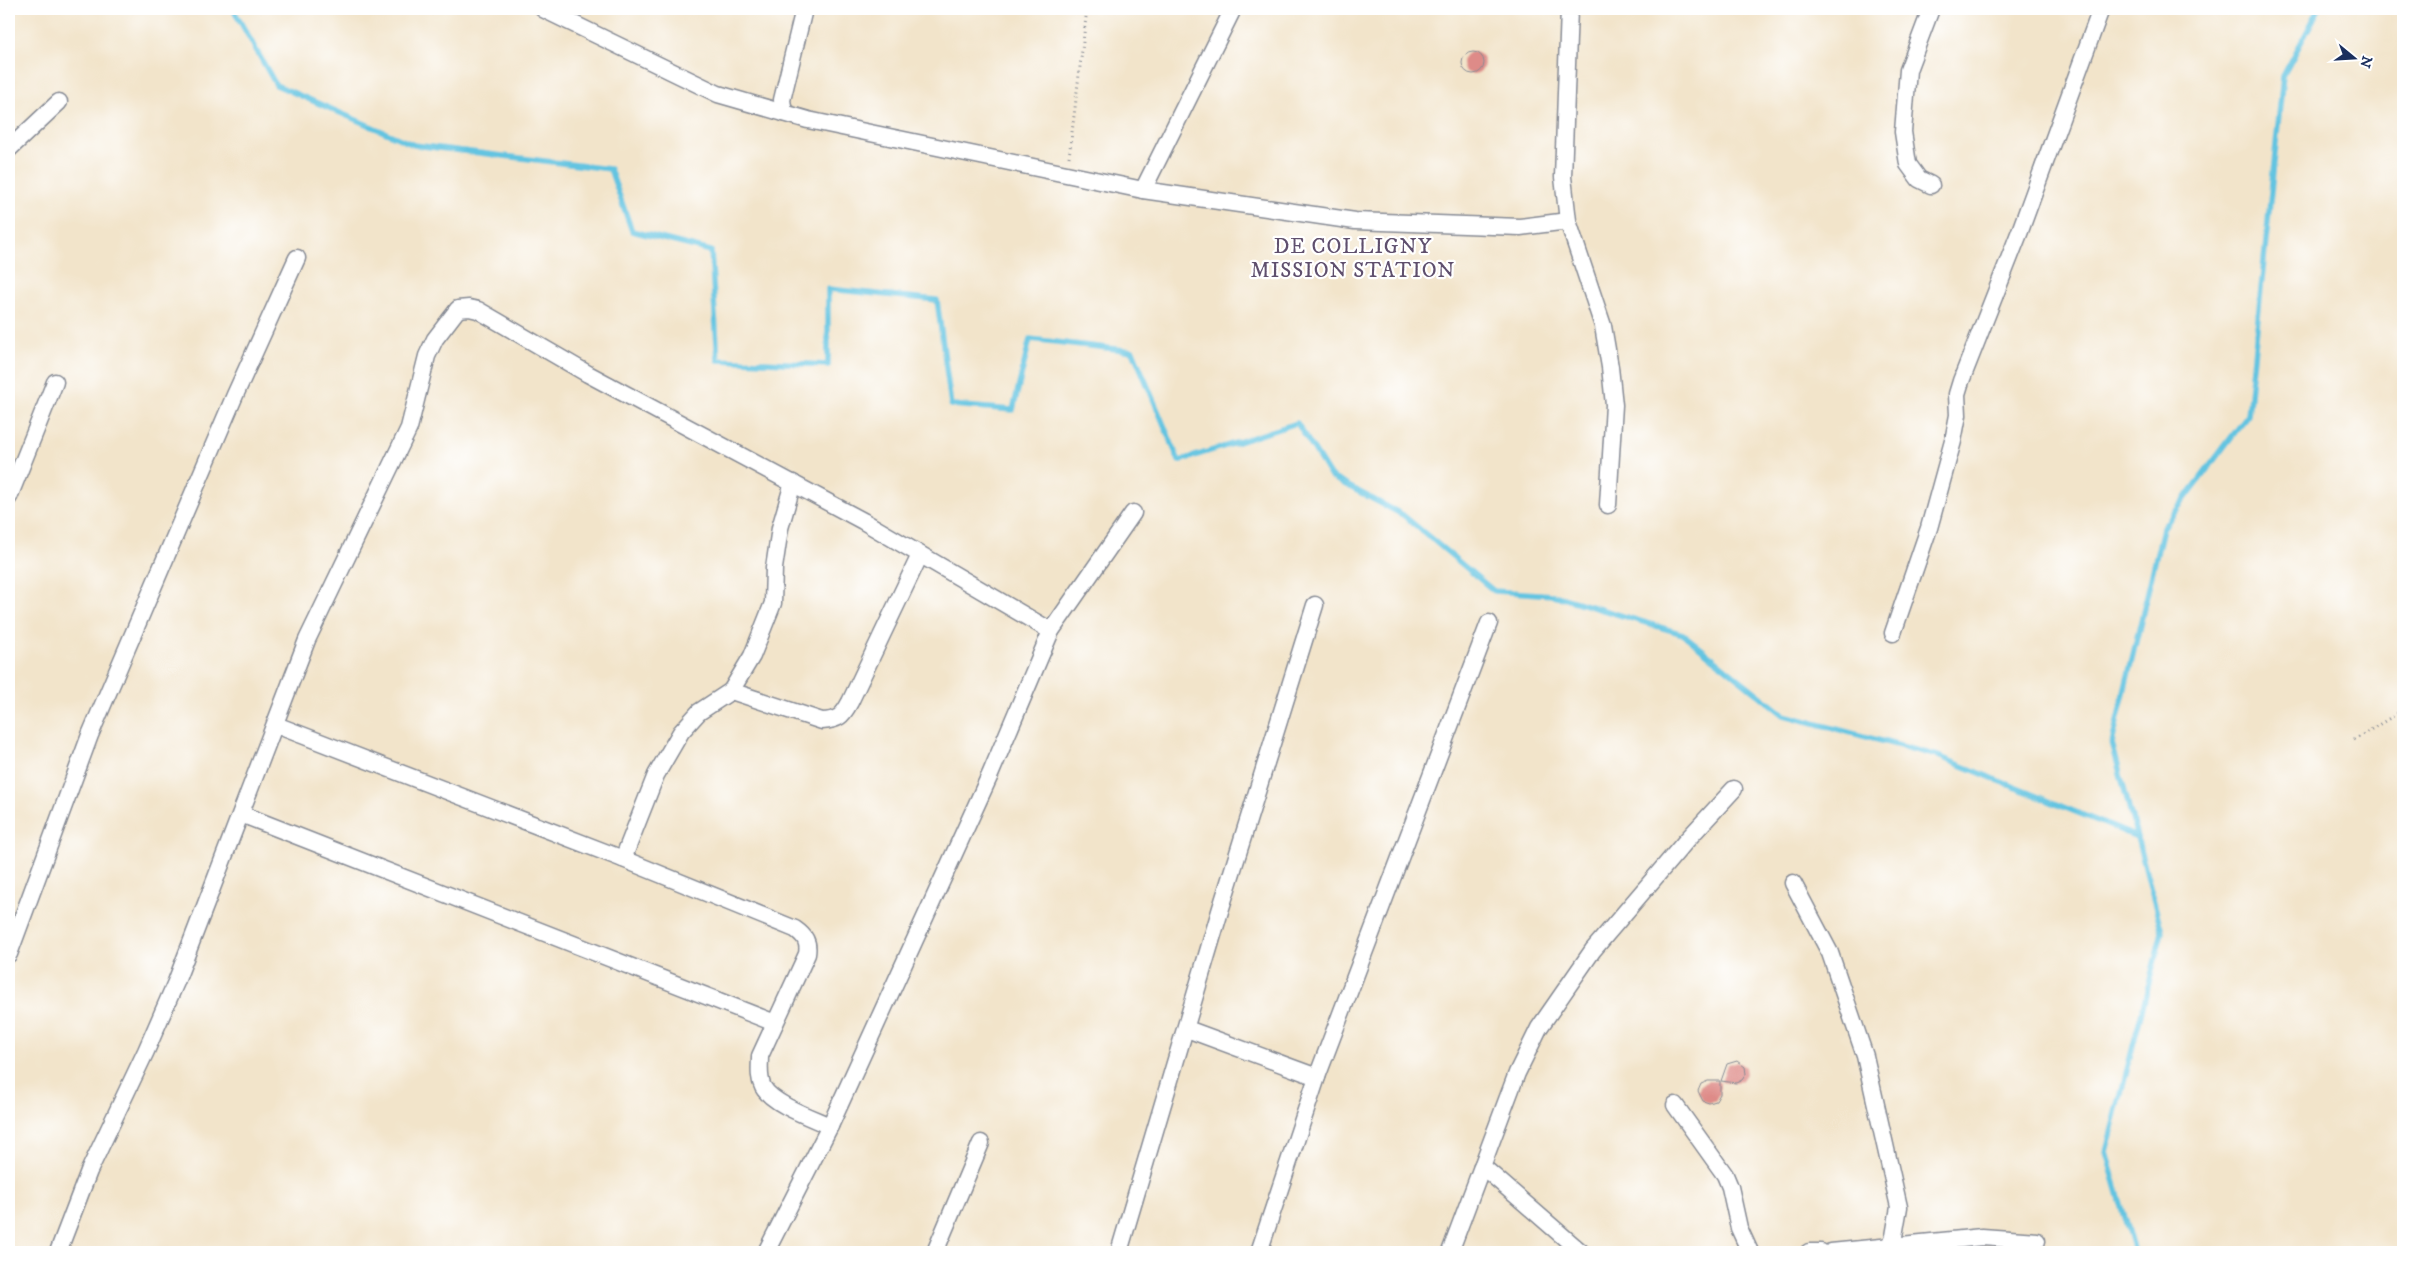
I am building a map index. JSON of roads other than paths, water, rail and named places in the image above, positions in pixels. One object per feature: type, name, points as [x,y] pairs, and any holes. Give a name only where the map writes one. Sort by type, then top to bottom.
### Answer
[{"type":"street","points":[[543,9],[718,94],[808,120],[1143,190],[1355,221],[1520,227],[1568,221]]},
{"type":"street","points":[[784,113],[782,100],[804,9]]},
{"type":"street","points":[[1143,190],[1233,9]]},
{"type":"street","points":[[1569,9],[1563,177],[1568,221],[1603,326],[1610,367],[1613,413],[1608,505]]},
{"type":"street","points":[[1931,9],[1908,70],[1903,132],[1908,164],[1919,179],[1932,185]]},
{"type":"street","points":[[1893,633],[1928,528],[1952,441],[1958,415],[1957,394],[1961,381],[2020,231],[2101,9]]},
{"type":"street","points":[[9,149],[59,102]]},
{"type":"street","points":[[9,954],[90,735],[235,395],[297,258]]},
{"type":"street","points":[[58,1252],[88,1171],[146,1051],[176,982],[307,640],[409,428],[427,356],[434,339],[458,309],[469,308],[478,310],[588,374],[863,521],[1051,631]]},
{"type":"street","points":[[9,497],[55,382]]},
{"type":"street","points":[[624,858],[656,775],[680,732],[699,712],[731,690],[752,656],[773,603],[774,568],[780,528],[793,483]]},
{"type":"street","points":[[766,1252],[830,1126],[990,775],[1051,631],[1133,513]]},
{"type":"street","points":[[731,690],[822,721],[837,720],[844,714],[920,556]]},
{"type":"street","points":[[1119,1252],[1187,1029],[1220,911],[1315,605]]},
{"type":"street","points":[[1259,1252],[1317,1077],[1489,624]]},
{"type":"street","points":[[276,725],[624,858],[803,934],[808,948],[807,954],[760,1056],[759,1073],[763,1088],[774,1100],[830,1126]]},
{"type":"street","points":[[1450,1252],[1517,1073],[1539,1028],[1593,950],[1686,841],[1734,789]]},
{"type":"street","points":[[241,814],[775,1023]]},
{"type":"street","points":[[1793,883],[1830,953],[1865,1056],[1899,1207],[1894,1236],[1888,1249]]},
{"type":"street","points":[[1187,1029],[1317,1077]]},
{"type":"street","points":[[1675,1105],[1725,1175],[1730,1187],[1739,1228],[1750,1252]]},
{"type":"street","points":[[935,1252],[981,1143]]},
{"type":"street","points":[[1482,1166],[1581,1252]]},
{"type":"street","points":[[1831,1252],[1952,1246],[1990,1236],[2037,1241]]},
{"type":"street","points":[[1810,1252],[1821,1252]]},
{"type":"waterway","points":[[233,9],[276,85],[414,145],[610,169],[632,231],[711,251],[718,360],[828,365],[828,289],[937,300],[951,405],[1013,410],[1030,339],[1133,351],[1179,461],[1297,423],[1331,477],[1403,515],[1494,591],[1553,595],[1683,634],[1784,715],[1938,756],[2137,837]]},
{"type":"waterway","points":[[2135,1252],[2106,1152],[2162,932],[2112,743],[2163,528],[2248,415],[2283,76],[2319,9]]},
{"type":"district","name":"DE COLLIGNY MISSION STATION","points":[[1353,259]]}]
